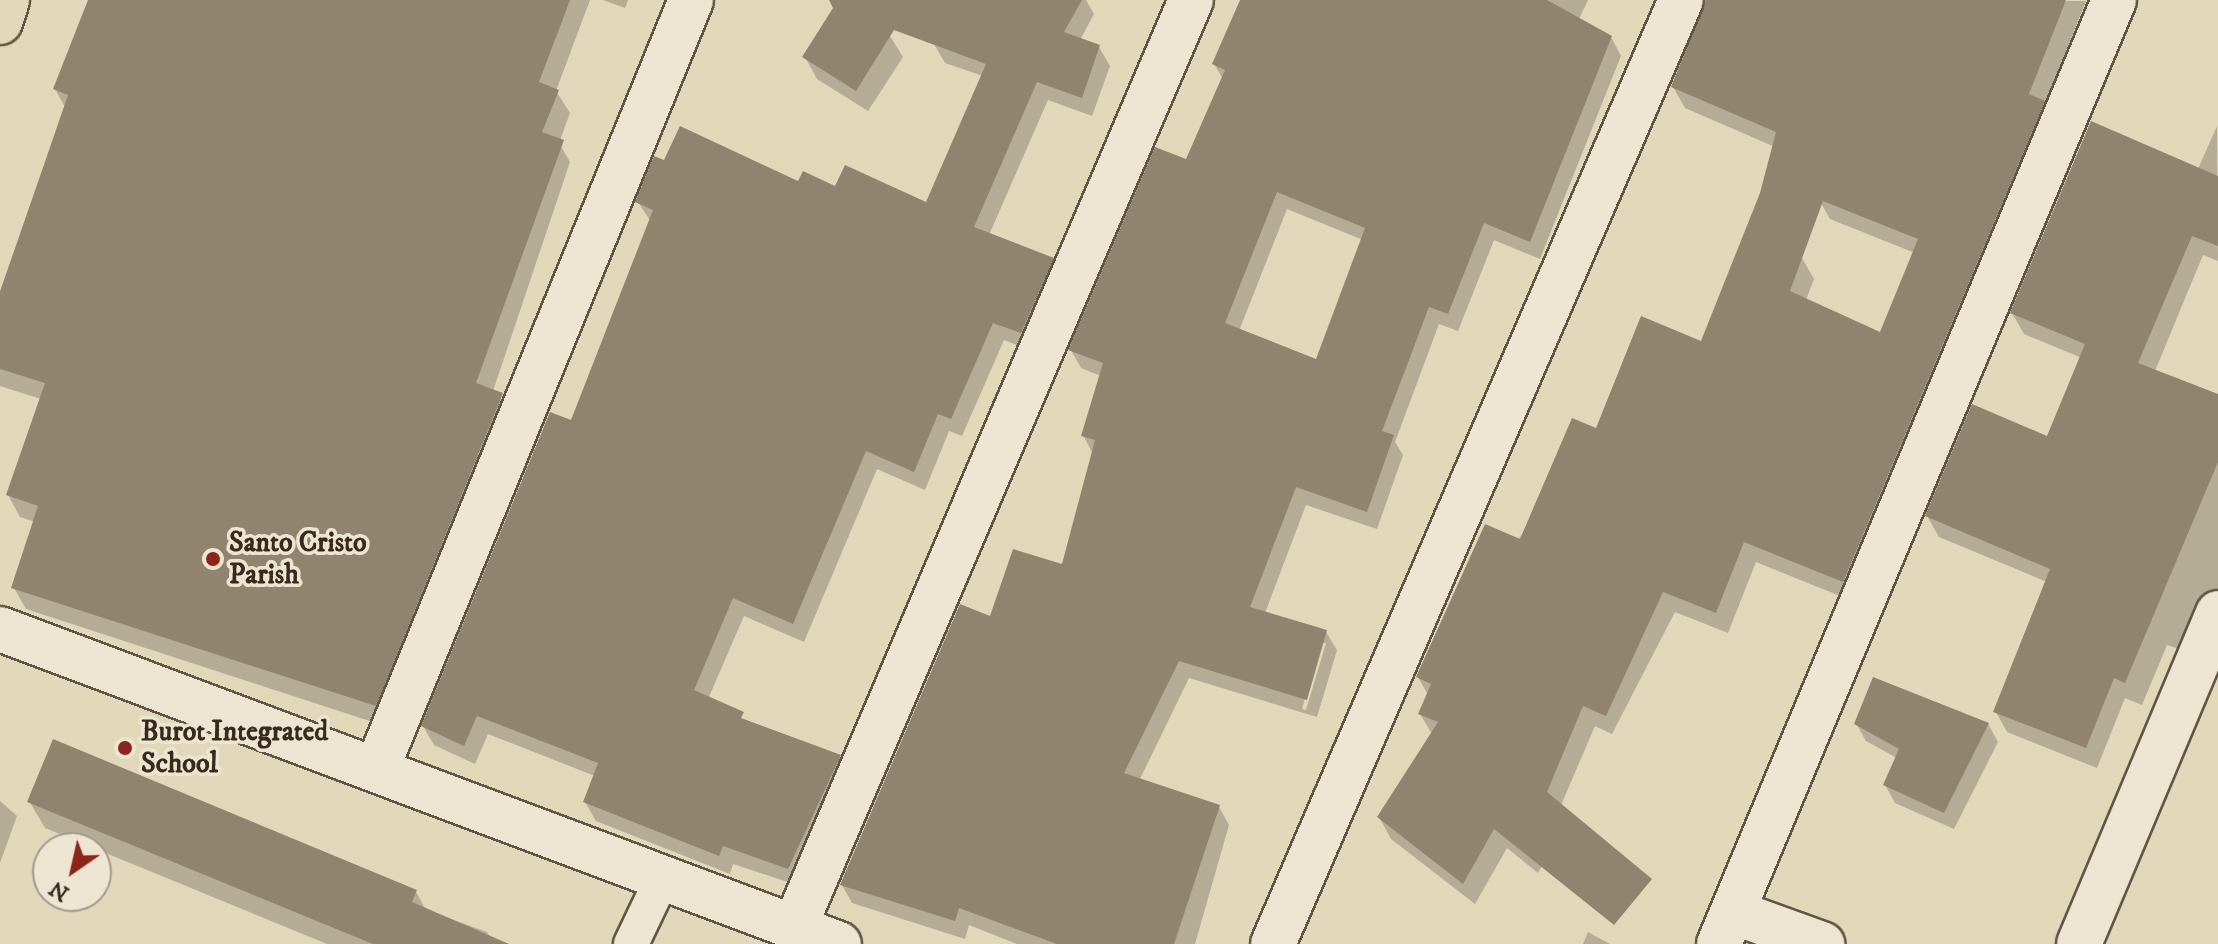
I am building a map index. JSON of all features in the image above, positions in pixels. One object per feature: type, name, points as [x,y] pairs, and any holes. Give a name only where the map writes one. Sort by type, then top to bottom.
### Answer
[{"type":"highway","points":[[0,22],[7,0]]},
{"type":"street","points":[[378,766],[691,0]]},
{"type":"street","points":[[794,928],[1191,0]]},
{"type":"street","points":[[1273,944],[1681,0]]},
{"type":"street","points":[[1822,944],[1726,928],[2114,0]]},
{"type":"street","points":[[2079,944],[2218,613]]},
{"type":"street","points":[[0,629],[378,766],[839,944]]},
{"type":"lane","points":[[631,944],[663,877]]},
{"type":"building","points":[[88,0],[570,0],[539,82],[559,90],[542,132],[564,140],[476,383],[503,393],[376,706],[11,588],[38,506],[6,495],[45,383],[0,369],[0,292],[68,95],[53,89]]},
{"type":"building","points":[[829,0],[1082,0],[1064,32],[1100,45],[1082,98],[1037,82],[974,227],[1054,258],[1021,333],[993,323],[951,419],[938,414],[914,472],[866,451],[793,624],[733,598],[694,690],[744,712],[741,718],[841,755],[788,869],[723,846],[719,856],[583,802],[598,763],[477,716],[464,746],[421,726],[550,412],[571,420],[653,210],[635,202],[654,156],[664,160],[680,126],[798,181],[803,171],[835,186],[845,165],[926,202],[986,64],[894,30],[856,91],[802,57],[833,8]]},
{"type":"building","points":[[1240,0],[1547,0],[1612,36],[1530,242],[1484,223],[1448,314],[1429,307],[1382,431],[1394,435],[1367,512],[1296,487],[1250,607],[1327,630],[1307,700],[1179,661],[1124,773],[1220,805],[1174,944],[1057,944],[959,908],[955,921],[840,885],[960,604],[990,616],[1013,549],[1062,564],[1095,440],[1081,436],[1103,363],[1068,350],[1155,147],[1186,159],[1225,70],[1212,64]],"holes":[[[1277,192],[1365,228],[1316,359],[1225,323]]]},
{"type":"building","points":[[1706,0],[2066,0],[2029,94],[2045,101],[1843,582],[1744,542],[1716,613],[1663,592],[1606,716],[1583,706],[1547,792],[1652,879],[1614,925],[1494,829],[1463,884],[1377,817],[1438,722],[1418,714],[1431,684],[1416,677],[1485,524],[1520,539],[1572,418],[1596,428],[1641,316],[1701,341],[1760,193],[1776,132],[1671,87]],"holes":[[[1823,201],[1918,239],[1880,332],[1790,291]]]},
{"type":"building","points":[[2091,121],[2218,176],[2218,246],[2192,236],[2138,363],[2218,394],[2218,462],[2125,683],[2114,678],[2086,748],[1993,712],[2050,569],[1925,516],[1972,404],[2047,436],[2085,344],[2010,313]]},
{"type":"building","points":[[1873,677],[1989,723],[1944,813],[1883,785],[1899,749],[1854,724]]},
{"type":"building","points":[[53,739],[417,890],[412,902],[509,944],[373,944],[112,837],[112,832],[100,832],[27,802]]},
{"type":"place","name":"Santo Cristo Parish","points":[[213,559]]},
{"type":"place","name":"Burot Integrated School","points":[[125,748]]}]
